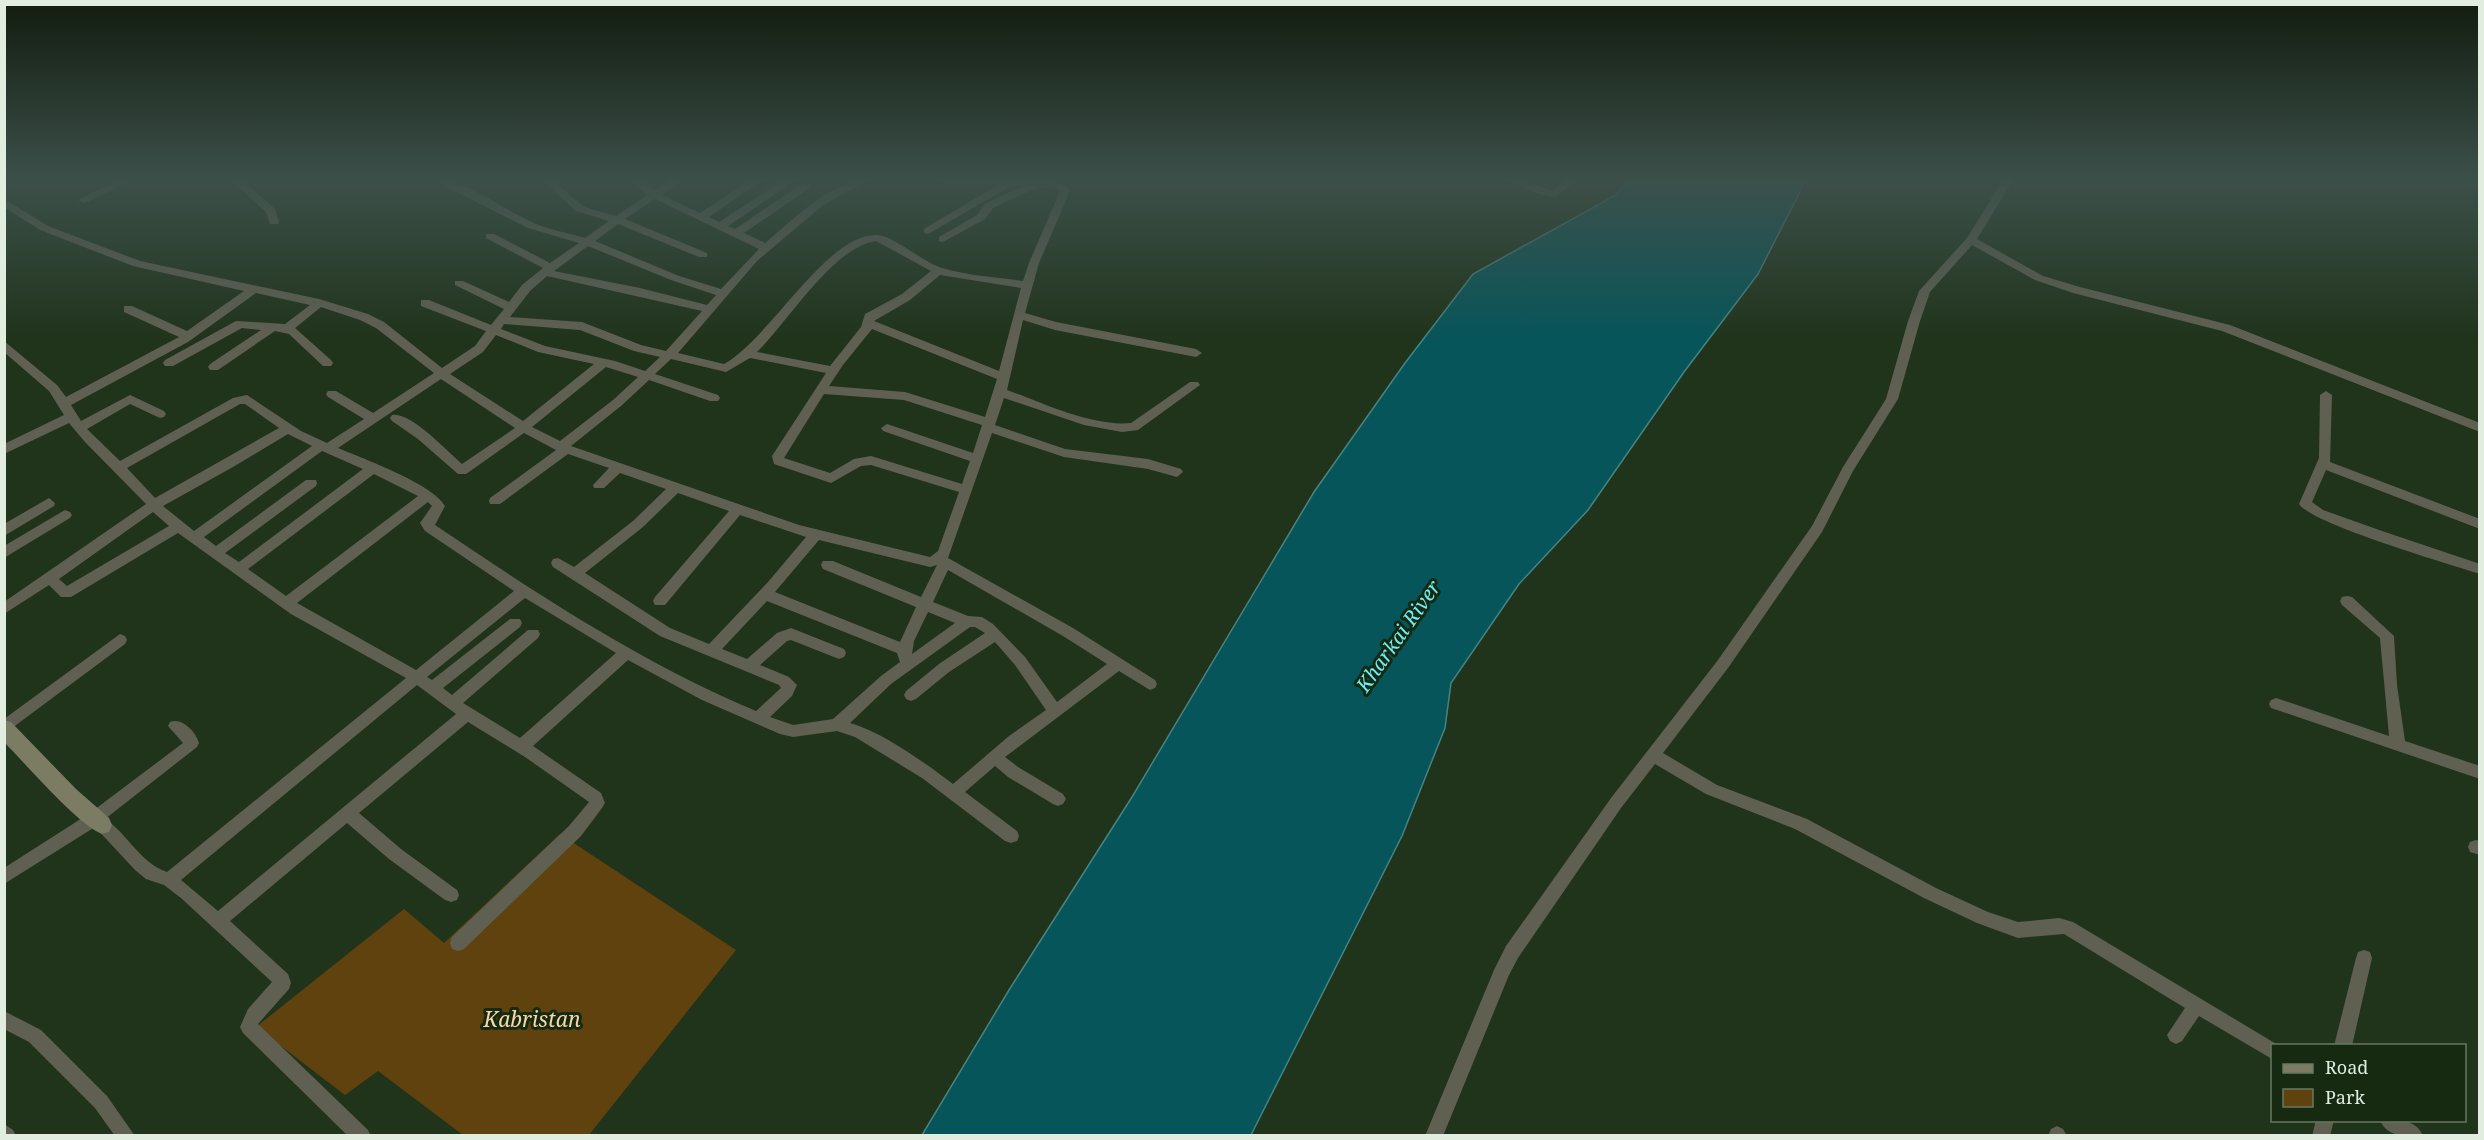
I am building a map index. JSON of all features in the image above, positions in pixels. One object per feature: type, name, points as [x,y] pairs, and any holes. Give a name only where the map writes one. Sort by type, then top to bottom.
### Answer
[{"type":"street","points":[[57,233],[137,264],[319,303],[364,317],[380,325],[467,394],[522,428],[564,448],[619,466],[674,489],[816,535],[918,560],[942,561],[1068,632],[1150,684]]},
{"type":"street","points":[[557,233],[587,242],[675,278],[722,294]]},
{"type":"street","points":[[195,537],[324,447],[479,349],[526,288],[599,233]]},
{"type":"street","points":[[649,233],[703,255]]},
{"type":"street","points":[[495,501],[564,448],[617,403],[668,355],[722,294],[766,248],[784,233]]},
{"type":"street","points":[[943,239],[953,233]]},
{"type":"street","points":[[905,657],[978,459],[1000,392],[1027,285],[1047,233]]},
{"type":"street","points":[[1434,1136],[1502,970],[1512,952],[1653,755],[1723,664],[1817,529],[1847,470],[1892,399],[1925,291],[1975,233]]},
{"type":"street","points":[[736,234],[766,248]]},
{"type":"street","points":[[490,236],[566,279],[640,292],[708,309]]},
{"type":"street","points":[[502,320],[582,326],[627,345],[726,368],[736,364],[748,354],[815,279],[862,238],[868,236],[878,238],[939,271],[1027,285]]},
{"type":"street","points":[[1971,240],[2039,278],[2226,328],[2480,428]]},
{"type":"street","points":[[939,271],[906,297],[869,317],[869,323],[834,371],[778,456],[778,461],[831,478],[858,462],[871,460],[967,490]]},
{"type":"street","points":[[459,283],[512,308]]},
{"type":"street","points":[[64,403],[187,336],[254,289]]},
{"type":"street","points":[[287,328],[319,303]]},
{"type":"street","points":[[424,303],[494,332],[560,355],[603,363],[647,375],[714,398]]},
{"type":"street","points":[[129,309],[187,336]]},
{"type":"street","points":[[1018,315],[1055,326],[1196,354]]},
{"type":"street","points":[[869,323],[1004,377]]},
{"type":"street","points":[[169,363],[240,324],[287,328],[298,334],[315,354],[327,363]]},
{"type":"street","points":[[214,367],[273,327]]},
{"type":"street","points":[[4,345],[53,388],[75,423],[119,466],[164,516],[287,603],[417,677],[467,714],[591,793],[597,803],[575,831],[458,943]]},
{"type":"street","points":[[748,354],[834,371]]},
{"type":"street","points":[[396,418],[420,431],[442,455],[462,471],[522,428],[603,363]]},
{"type":"street","points":[[1000,392],[1092,422],[1123,429],[1134,427],[1194,385]]},
{"type":"street","points":[[822,390],[905,396],[1064,453],[1148,464],[1177,472]]},
{"type":"street","points":[[332,394],[372,418]]},
{"type":"street","points":[[2326,395],[2325,451],[2323,464],[2304,500],[2309,508],[2377,535],[2480,568]]},
{"type":"street","points":[[4,450],[130,399],[160,414]]},
{"type":"street","points":[[119,466],[242,399],[252,401],[288,428],[427,496],[439,506],[429,518],[427,523],[430,528],[525,590],[627,652],[685,685],[793,731],[837,725],[860,732],[953,793],[1011,836]]},
{"type":"street","points":[[4,609],[154,505],[229,464],[288,428]]},
{"type":"street","points":[[887,428],[978,459]]},
{"type":"street","points":[[2323,464],[2480,524]]},
{"type":"street","points":[[599,485],[619,466]]},
{"type":"street","points":[[239,568],[372,469]]},
{"type":"street","points":[[217,552],[311,483]]},
{"type":"street","points":[[576,573],[638,524],[674,489]]},
{"type":"street","points":[[287,603],[427,496]]},
{"type":"street","points":[[4,531],[49,503]]},
{"type":"street","points":[[660,601],[737,510]]},
{"type":"street","points":[[4,553],[64,515]]},
{"type":"street","points":[[50,578],[66,593],[180,526]]},
{"type":"street","points":[[711,651],[816,535]]},
{"type":"street","points":[[558,563],[652,624],[790,685],[787,692],[759,718]]},
{"type":"street","points":[[828,565],[967,622]]},
{"type":"street","points":[[169,880],[525,590]]},
{"type":"street","points":[[765,594],[905,657]]},
{"type":"street","points":[[2347,601],[2387,636],[2390,685],[2398,747]]},
{"type":"street","points":[[837,725],[905,657],[967,622],[976,621],[995,634],[1023,666],[1055,711]]},
{"type":"street","points":[[432,688],[515,623]]},
{"type":"street","points":[[452,703],[532,634]]},
{"type":"street","points":[[749,666],[782,637],[791,634],[839,653]]},
{"type":"street","points":[[910,695],[944,668],[995,634]]},
{"type":"street","points":[[120,640],[4,728],[141,865],[152,874],[169,880],[282,980],[283,983],[277,991],[250,1020],[249,1027],[362,1136]]},
{"type":"street","points":[[521,747],[627,652]]},
{"type":"street","points":[[953,793],[1014,740],[1118,664]]},
{"type":"street","points":[[2276,704],[2480,773]]},
{"type":"street","points":[[218,921],[467,714]]},
{"type":"street","points":[[4,876],[99,821],[192,743],[191,739],[175,726]]},
{"type":"street","points":[[1653,755],[1720,794],[1785,816],[1958,906],[2010,928],[2024,932],[2055,924],[2067,927],[2271,1049]]},
{"type":"street","points":[[995,757],[1013,772],[1058,799]]},
{"type":"street","points":[[347,813],[395,854],[451,895]]},
{"type":"street","points":[[2343,1044],[2364,958]]},
{"type":"street","points":[[2176,1035],[2196,1006]]},
{"type":"street","points":[[4,1019],[35,1036],[101,1102],[126,1136]]},
{"type":"street","points":[[2393,1122],[2414,1136]]},
{"type":"green space","name":"Kabristan","points":[[560,834],[736,950],[589,1135],[463,1135],[378,1071],[345,1095],[256,1027],[404,909],[444,943]]},
{"type":"water","name":"Kharkai River","points":[[1547,233],[1779,233],[1758,274],[1684,372],[1588,510],[1519,584],[1451,683],[1445,728],[1402,836],[1251,1135],[922,1135],[1009,990],[1132,797],[1314,492],[1405,363],[1473,274]]}]
